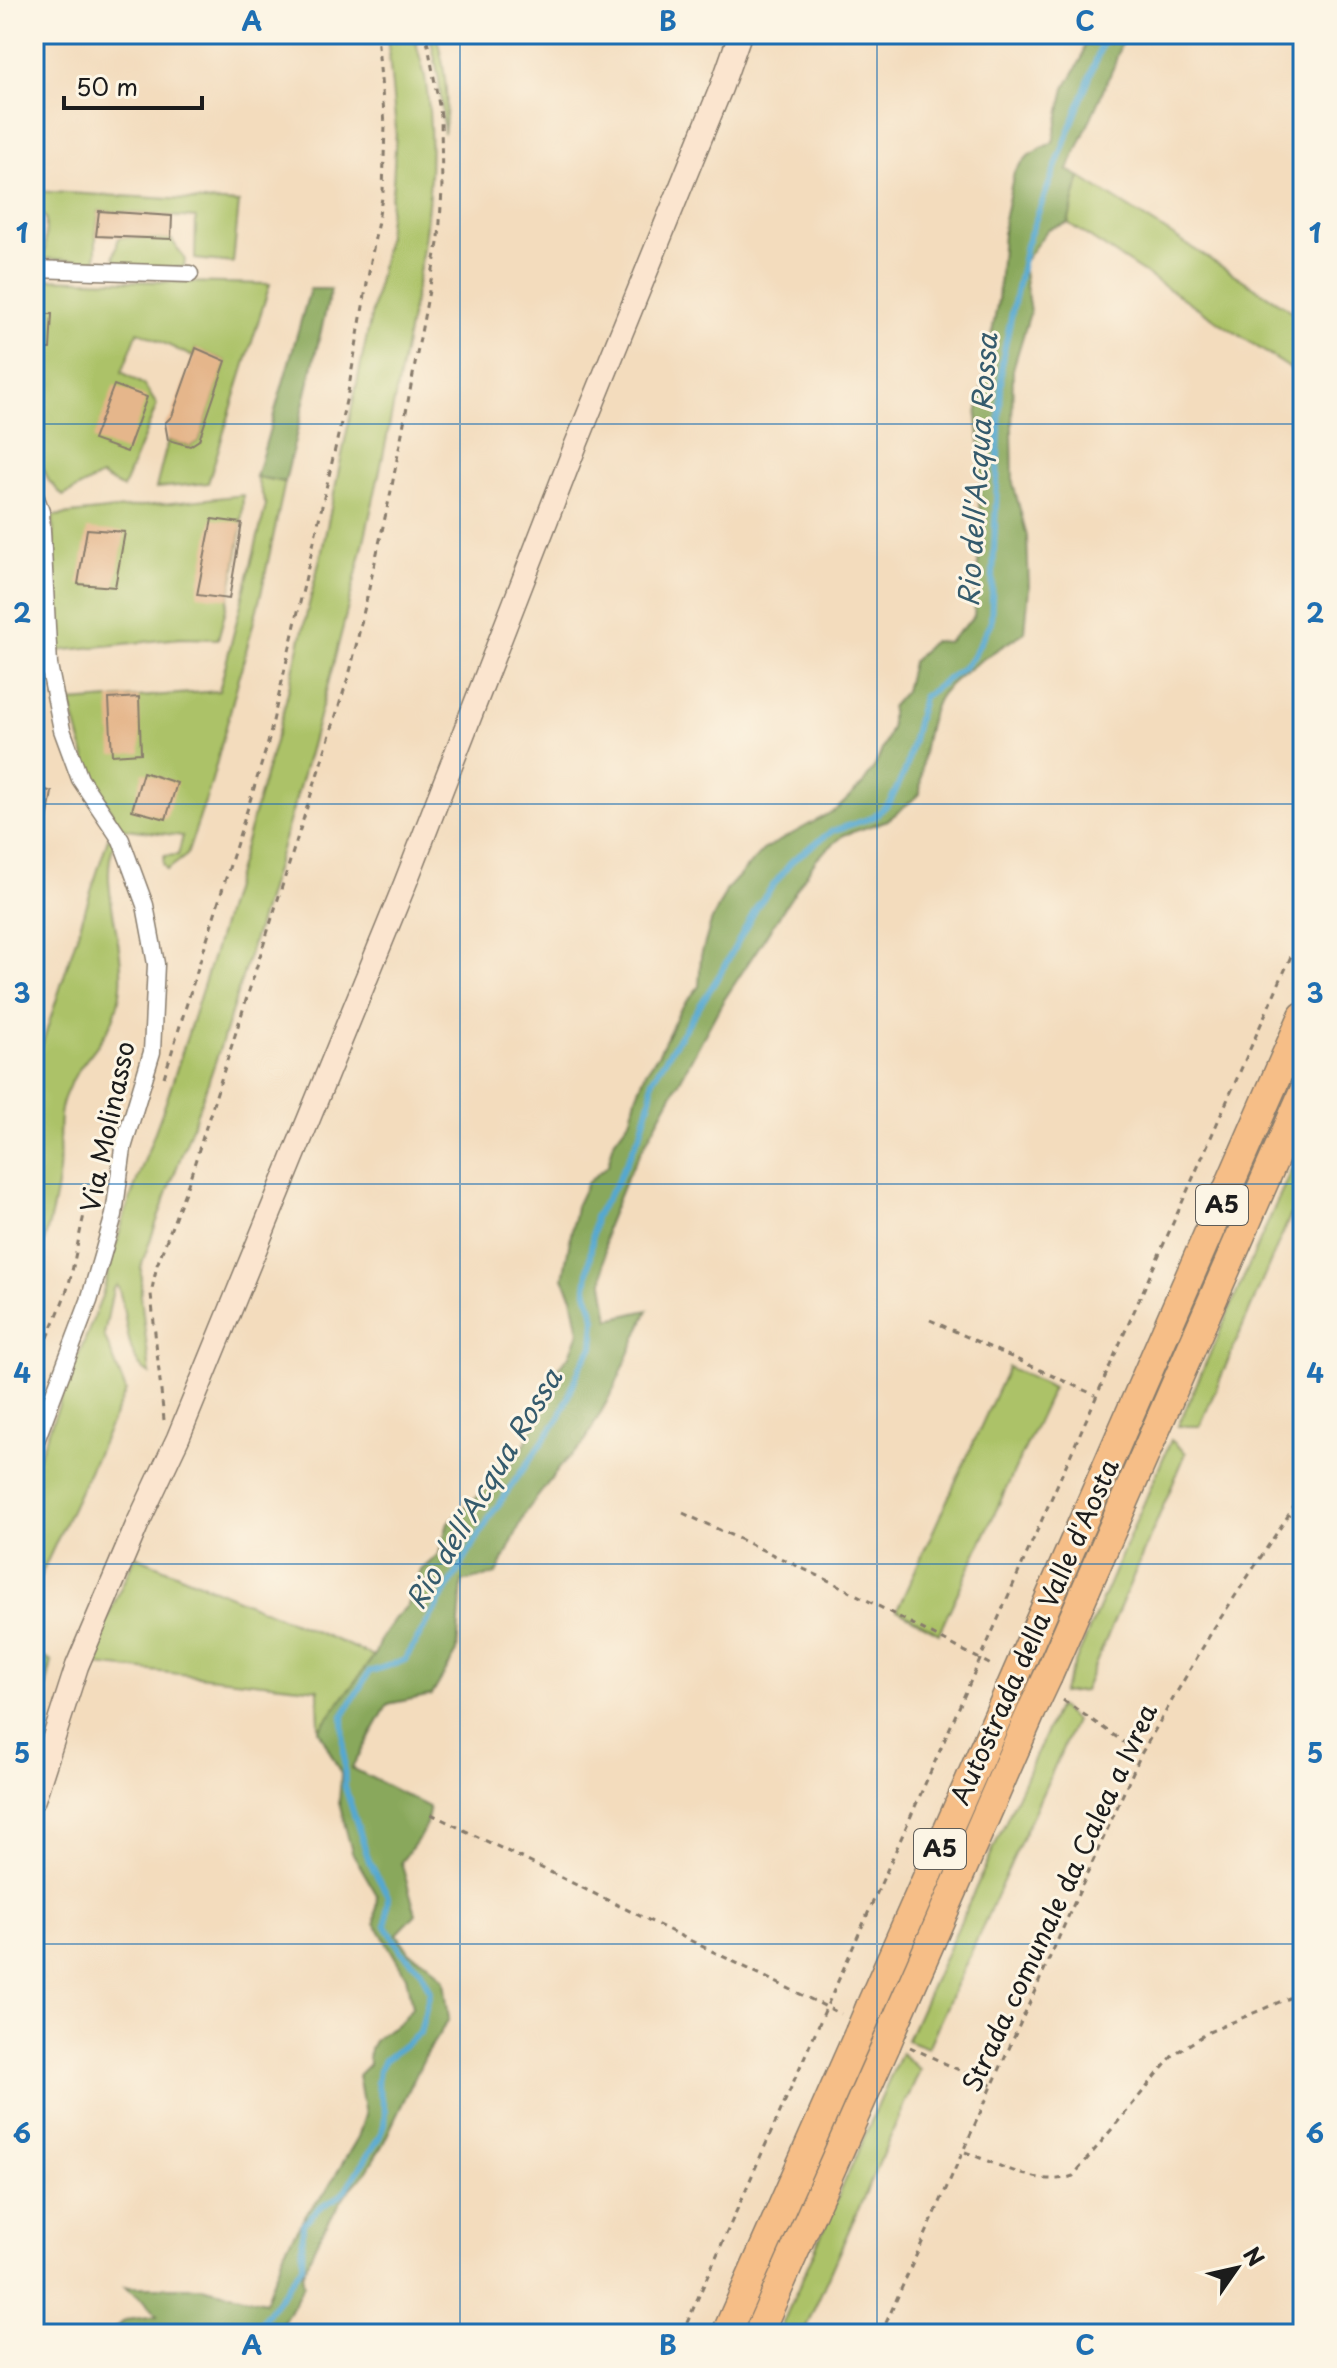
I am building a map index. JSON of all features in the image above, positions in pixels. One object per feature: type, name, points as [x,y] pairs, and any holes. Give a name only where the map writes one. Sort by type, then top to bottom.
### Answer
[{"type":"highway","name":"Autostrada della Valle d'Aosta","points":[[727,2330],[1140,1394],[1303,1016]]},
{"type":"highway","name":"Autostrada della Valle d'Aosta","points":[[758,2334],[1303,1093]]},
{"type":"main road","points":[[34,1799],[77,1666],[178,1438],[399,899],[740,34]]},
{"type":"street","points":[[34,269],[190,274]]},
{"type":"street","name":"Via Molinasso","points":[[34,492],[41,512],[49,665],[62,730],[80,779],[121,840],[145,905],[156,964],[152,1052],[123,1148],[114,1215],[89,1301],[34,1446]]},
{"type":"path","points":[[164,1079],[268,743],[348,392],[383,192],[385,125],[377,34]]},
{"type":"path","points":[[178,1438],[165,1429],[151,1294],[157,1265],[188,1184],[351,668],[391,491],[439,238],[441,116],[426,34]]},
{"type":"path","points":[[682,2334],[1303,929]]},
{"type":"path","points":[[34,1371],[67,1290],[96,1179],[123,1148]]},
{"type":"path","points":[[930,1320],[1095,1395]]},
{"type":"path","name":"Strada comunale da Calea a Ivrea","points":[[881,2334],[1141,1754],[1214,1628],[1303,1493]]},
{"type":"path","points":[[683,1513],[834,1583],[979,1660]]},
{"type":"path","points":[[1068,1702],[1141,1754]]},
{"type":"path","points":[[431,1814],[826,2007]]},
{"type":"path","points":[[965,2152],[1049,2179],[1073,2176],[1174,2054],[1209,2032],[1303,1992]]},
{"type":"green space","points":[[387,34],[414,34],[425,77],[431,160],[424,243],[377,485],[319,718],[274,873],[217,1056],[141,1267],[141,1297],[150,1374],[135,1358],[117,1285],[113,1289],[104,1335],[126,1391],[34,1590],[34,1468],[101,1299],[125,1213],[167,1099],[215,949],[282,717],[323,546],[385,249],[396,130]]},
{"type":"green space","points":[[430,34],[436,34],[444,71],[447,109],[444,134],[439,80]]},
{"type":"green space","points":[[1086,34],[1129,34],[1123,37],[1114,66],[1068,170],[1080,177],[1068,223],[1048,229],[1023,263],[1030,313],[1013,369],[1012,428],[1013,483],[1027,536],[1029,588],[1025,632],[976,664],[943,692],[937,701],[927,735],[920,794],[888,820],[844,835],[817,858],[722,1003],[626,1179],[606,1228],[603,1283],[609,1319],[648,1310],[614,1389],[582,1446],[565,1461],[526,1512],[497,1574],[462,1582],[457,1652],[432,1695],[388,1704],[352,1768],[429,1807],[424,1830],[401,1862],[416,1914],[397,1934],[410,1953],[429,1963],[444,1980],[449,2019],[426,2054],[383,2144],[319,2237],[302,2274],[304,2285],[277,2334],[109,2334],[125,2320],[157,2316],[145,2302],[124,2287],[202,2287],[265,2302],[285,2249],[308,2211],[325,2193],[358,2137],[365,2115],[358,2075],[369,2064],[373,2043],[401,2021],[412,2007],[406,1976],[375,1923],[377,1895],[352,1852],[339,1803],[341,1774],[319,1730],[374,1656],[380,1640],[395,1618],[408,1605],[421,1570],[439,1554],[448,1522],[497,1480],[522,1450],[535,1422],[539,1399],[552,1374],[570,1355],[579,1332],[572,1297],[563,1278],[576,1206],[587,1183],[608,1165],[614,1141],[631,1118],[646,1072],[680,1010],[699,986],[701,956],[711,922],[727,889],[763,850],[837,809],[862,785],[876,764],[891,728],[891,707],[905,691],[912,662],[933,641],[948,642],[974,617],[982,468],[977,415],[998,300],[1004,220],[1014,172],[1029,155],[1053,142],[1065,88],[1082,58]]},
{"type":"green space","points":[[1080,177],[1303,318],[1303,377],[1068,223]]},
{"type":"green space","points":[[34,191],[239,203],[233,263],[195,259],[196,218],[99,211],[96,261],[36,258],[45,254],[46,218],[34,208]]},
{"type":"green space","points":[[119,237],[171,239],[185,259],[184,267],[118,268],[114,256]]},
{"type":"green space","points":[[34,279],[270,284],[208,483],[156,488],[168,440],[190,446],[199,440],[225,361],[196,349],[193,357],[138,331],[122,372],[144,385],[157,405],[123,488],[101,476],[63,496],[49,481],[34,448]]},
{"type":"green space","points":[[310,289],[331,289],[285,482],[256,477]]},
{"type":"green space","points":[[256,477],[285,482],[261,594],[211,784],[187,855],[167,870],[163,864],[164,856],[178,855],[183,836],[119,828],[87,764],[70,702],[219,691],[266,505]]},
{"type":"green space","points":[[243,495],[235,568],[218,639],[181,638],[57,651],[53,516]]},
{"type":"green space","points":[[108,838],[115,843],[109,874],[121,968],[118,1005],[105,1034],[79,1069],[64,1098],[60,1115],[57,1184],[34,1278],[34,1070]]},
{"type":"green space","points":[[1303,1143],[1303,1203],[1297,1200],[1200,1426],[1178,1426]]},
{"type":"green space","points":[[1008,1367],[1053,1388],[939,1633],[897,1610]]},
{"type":"green space","points":[[1171,1440],[1186,1453],[1084,1691],[1062,1693]]},
{"type":"green space","points":[[135,1556],[374,1656],[319,1730],[318,1689],[87,1664]]},
{"type":"green space","points":[[34,1652],[52,1662],[34,1737]]},
{"type":"green space","points":[[1058,1706],[1075,1721],[928,2048],[907,2040]]},
{"type":"green space","points":[[901,2053],[920,2070],[803,2334],[778,2334]]},
{"type":"building","points":[[99,211],[172,216],[171,239],[96,236]]},
{"type":"building","points":[[34,295],[46,314],[52,314],[50,349],[34,349]]},
{"type":"building","points":[[196,348],[226,361],[199,440],[190,446],[168,440],[165,423],[172,416]]},
{"type":"building","points":[[114,385],[147,397],[127,452],[93,440]]},
{"type":"building","points":[[212,519],[242,523],[229,599],[197,595]]},
{"type":"building","points":[[87,529],[125,532],[115,587],[78,584]]},
{"type":"building","points":[[139,697],[141,753],[112,755],[109,699]]},
{"type":"building","points":[[143,772],[177,783],[166,819],[132,810]]},
{"type":"building","points":[[34,786],[52,792],[42,849],[34,849]]},
{"type":"waterway","name":"Rio dell'Acqua Rossa","points":[[253,2334],[302,2266],[303,2224],[346,2189],[379,2138],[385,2111],[377,2083],[379,2070],[385,2060],[420,2033],[430,1992],[420,1969],[402,1952],[386,1926],[388,1896],[369,1861],[345,1787],[343,1716],[369,1672],[405,1660],[493,1512],[560,1417],[581,1365],[593,1347],[595,1319],[586,1288],[595,1217],[617,1182],[641,1132],[651,1098],[652,1080],[720,974],[758,905],[793,860],[832,831],[874,817],[890,802],[906,769],[923,697],[964,667],[991,622],[1002,361],[1026,245],[1104,39],[1110,34]]}]
